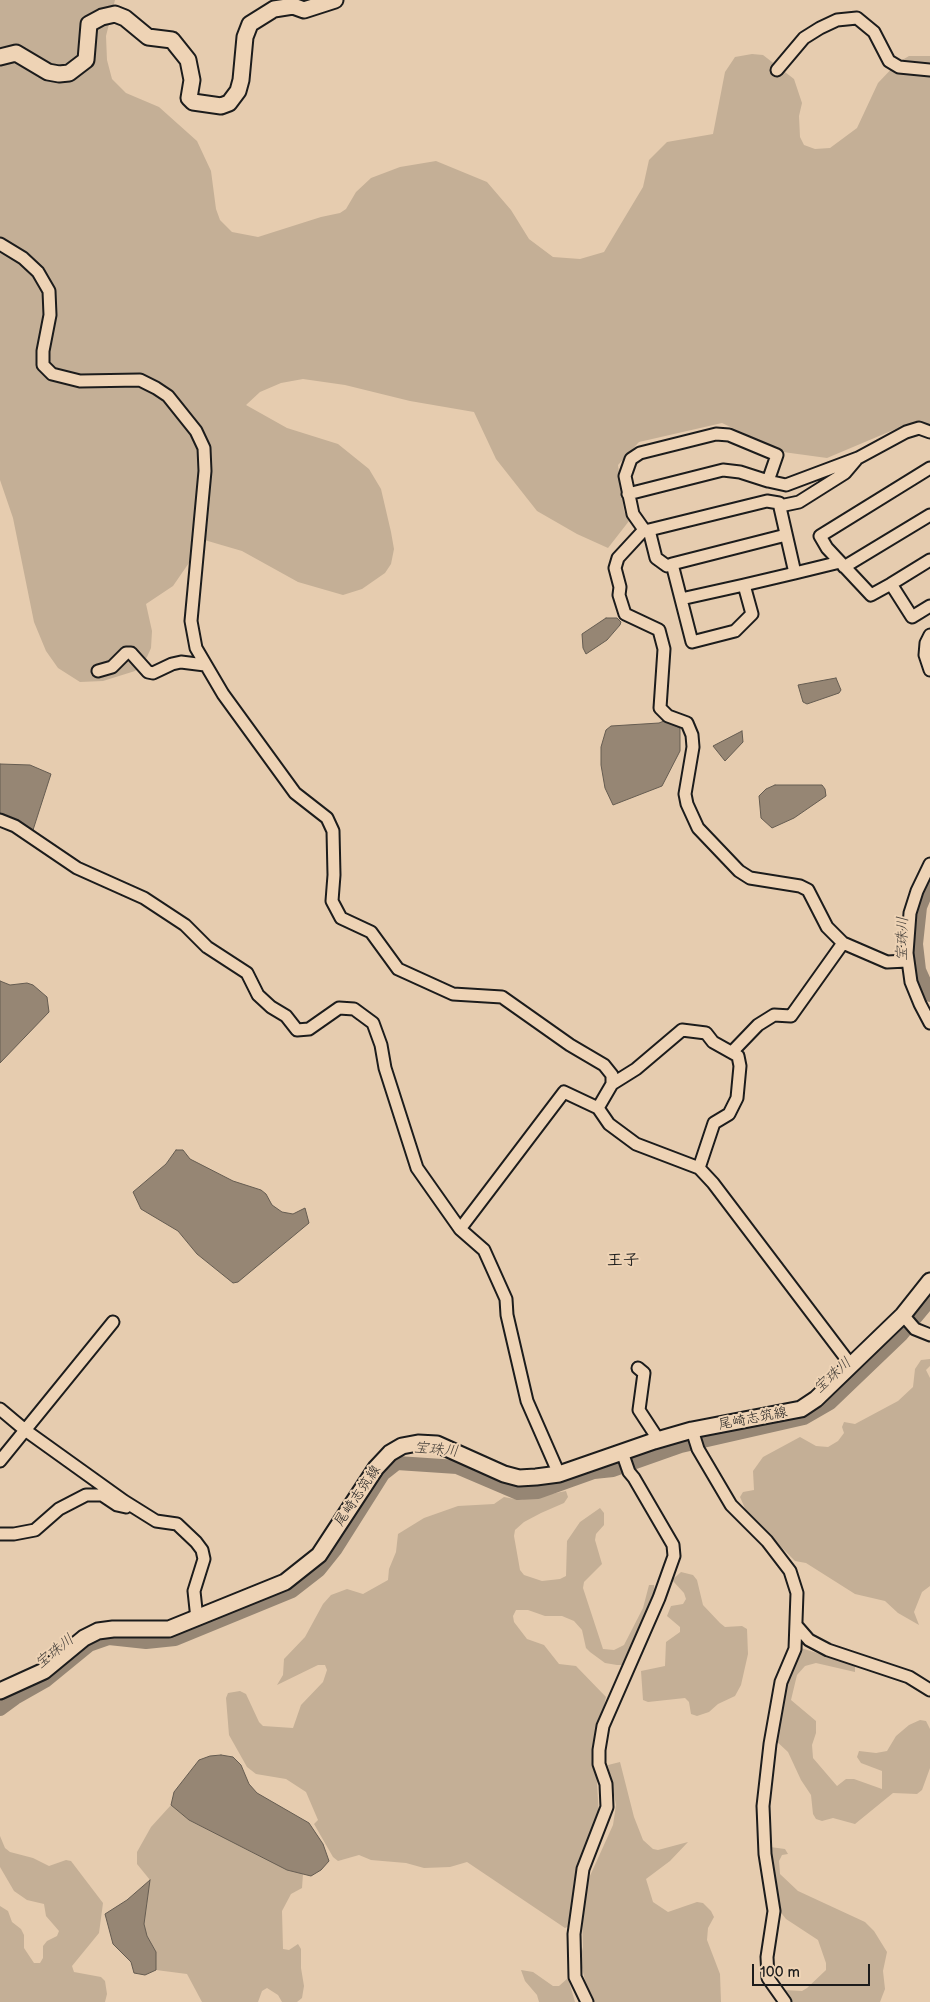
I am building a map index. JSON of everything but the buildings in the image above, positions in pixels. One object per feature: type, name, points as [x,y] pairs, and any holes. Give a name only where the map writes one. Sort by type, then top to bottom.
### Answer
[{"type":"main road","points":[[0,57],[16,53],[48,72],[69,73],[86,60],[89,24],[115,14],[125,18],[148,37],[172,40],[188,60],[192,80],[189,98],[221,106],[229,103],[238,92],[245,37],[250,24],[274,9],[293,6],[304,10],[335,0]]},
{"type":"main road","name":"尾崎志筑線","points":[[0,1691],[44,1671],[84,1638],[98,1631],[113,1629],[169,1629],[285,1582],[304,1569],[319,1555],[376,1468],[390,1453],[402,1446],[418,1443],[436,1444],[504,1474],[519,1478],[559,1474],[624,1455],[658,1439],[800,1409],[816,1399],[904,1317],[930,1281]]},
{"type":"street","points":[[777,70],[804,38],[837,20],[857,18],[874,32],[888,61],[899,66],[930,70]]},
{"type":"street","points":[[0,244],[23,258],[38,272],[49,291],[50,315],[42,351],[42,366],[52,374],[80,380],[140,380],[168,396],[196,431],[204,448],[205,471],[190,621],[196,648],[223,694],[295,793],[327,818],[332,831],[334,875],[332,901],[340,918],[372,932],[398,969],[453,994],[502,997],[570,1045],[604,1064],[612,1075],[612,1084]]},
{"type":"street","points":[[628,494],[723,470],[791,484],[858,458],[906,432],[919,428],[930,432]]},
{"type":"street","points":[[768,480],[777,455],[729,435],[716,434],[640,453],[631,459],[625,476],[633,514],[647,531],[656,558],[667,566],[786,536]]},
{"type":"street","points":[[780,506],[798,502],[844,473],[858,458]]},
{"type":"street","points":[[930,468],[820,536],[827,548],[871,595],[930,560]]},
{"type":"street","points":[[795,573],[779,503],[767,500],[642,532],[618,558],[615,568],[620,587],[619,595],[625,614],[659,630],[664,649],[660,708],[668,716],[687,723],[692,735],[693,747],[685,794],[687,804],[698,828],[739,872],[750,878],[800,886],[808,890],[827,927],[843,943],[887,962],[907,961]]},
{"type":"street","points":[[681,599],[795,573],[842,565],[930,514]]},
{"type":"street","points":[[672,564],[692,642],[735,631],[752,614],[744,584]]},
{"type":"street","points":[[891,584],[912,617],[930,606]]},
{"type":"street","points":[[930,635],[926,643],[924,656],[930,670]]},
{"type":"street","points":[[98,671],[112,667],[126,653],[132,653],[148,672],[153,673],[181,662],[205,665]]},
{"type":"street","points":[[0,820],[15,826],[77,868],[144,898],[185,925],[207,948],[247,973],[258,995],[271,1007],[286,1016],[297,1030],[309,1029],[339,1008],[354,1009],[373,1023],[382,1045],[385,1068],[417,1168],[460,1229],[484,1250],[506,1299],[507,1316],[527,1401],[559,1474]]},
{"type":"street","points":[[930,864],[917,891],[910,913],[907,961],[918,1000],[930,1023]]},
{"type":"street","points":[[733,1051],[758,1025],[774,1015],[790,1016],[843,943]]},
{"type":"street","points":[[598,1108],[612,1084],[636,1070],[682,1030],[706,1033],[713,1042],[733,1051],[738,1056],[740,1066],[737,1098],[729,1114],[714,1122],[699,1168]]},
{"type":"street","points":[[460,1229],[490,1192],[564,1092],[598,1108],[609,1124],[636,1144],[699,1168],[713,1183],[851,1365]]},
{"type":"street","points":[[904,1317],[915,1329],[930,1335]]},
{"type":"street","points":[[0,1461],[112,1322]]},
{"type":"street","points":[[638,1368],[644,1373],[639,1410],[658,1439]]},
{"type":"street","points":[[0,1408],[25,1430],[133,1506],[156,1520],[177,1524],[202,1550],[203,1562],[194,1595],[197,1619]]},
{"type":"street","points":[[693,1433],[698,1449],[731,1505],[767,1541],[790,1571],[797,1593],[795,1649],[781,1682],[770,1744],[763,1806],[765,1854],[774,1911],[767,1957],[768,1978],[785,2002]]},
{"type":"street","points":[[587,2002],[575,1977],[574,1934],[583,1870],[607,1807],[606,1784],[599,1757],[602,1726],[659,1598],[674,1556],[673,1545],[629,1472],[624,1455]]},
{"type":"street","points":[[0,1534],[14,1534],[35,1530],[59,1509],[86,1495],[98,1494],[117,1505],[133,1506]]},
{"type":"street","points":[[796,1625],[809,1640],[828,1650],[909,1678],[930,1690]]},
{"type":"shaded area","points":[[0,0],[115,0],[106,36],[107,60],[112,79],[126,93],[159,107],[197,141],[211,171],[216,209],[220,220],[232,232],[258,237],[340,213],[346,209],[356,192],[371,178],[400,167],[436,161],[487,182],[511,210],[529,239],[553,257],[580,259],[604,252],[643,187],[649,160],[667,142],[713,134],[725,72],[735,57],[752,54],[763,55],[794,79],[802,103],[799,116],[800,137],[804,145],[815,149],[830,148],[857,128],[878,83],[897,63],[909,56],[930,56],[930,427],[922,423],[898,428],[827,458],[783,452],[722,423],[639,442],[618,465],[624,511],[629,521],[608,548],[577,534],[537,511],[496,459],[474,412],[410,401],[345,385],[303,379],[281,383],[260,392],[246,405],[287,428],[338,444],[369,469],[381,489],[394,549],[391,564],[385,573],[362,589],[343,595],[298,582],[242,551],[201,539],[193,557],[173,586],[146,604],[152,631],[151,648],[147,657],[135,671],[103,681],[80,682],[58,668],[46,651],[34,622],[13,518],[0,480]]},
{"type":"shaded area","points":[[606,618],[617,618],[621,622],[620,625],[607,640],[586,654],[583,648],[582,634]]},
{"type":"shaded area","points":[[836,678],[841,690],[839,693],[807,704],[803,702],[798,685]]},
{"type":"shaded area","points":[[664,721],[680,728],[680,751],[662,786],[613,805],[605,788],[601,765],[601,747],[606,730],[611,726],[659,723]]},
{"type":"shaded area","points":[[742,731],[743,742],[725,761],[713,746]]},
{"type":"shaded area","points":[[0,764],[30,765],[51,774],[33,830],[0,819]]},
{"type":"shaded area","points":[[775,785],[822,785],[826,796],[794,818],[772,828],[761,818],[759,796],[766,789]]},
{"type":"shaded area","points":[[0,981],[10,985],[27,983],[33,985],[47,997],[49,1012],[0,1063]]},
{"type":"shaded area","points":[[176,1150],[183,1150],[190,1159],[233,1181],[261,1190],[266,1194],[272,1205],[282,1212],[293,1214],[305,1208],[309,1223],[238,1282],[233,1283],[197,1254],[178,1231],[141,1209],[133,1192],[166,1164]]},
{"type":"shaded area","points":[[930,1359],[930,1366],[926,1370],[930,1378],[930,1586],[922,1592],[914,1612],[919,1625],[898,1613],[885,1601],[855,1594],[806,1563],[795,1561],[747,1513],[740,1497],[743,1492],[754,1490],[753,1471],[763,1457],[800,1437],[816,1446],[828,1447],[838,1441],[844,1433],[842,1427],[844,1422],[855,1424],[898,1401],[913,1387],[915,1369],[921,1360]]},
{"type":"shaded area","points":[[566,1491],[568,1497],[564,1503],[524,1522],[515,1530],[514,1536],[520,1570],[524,1575],[542,1581],[560,1579],[566,1576],[567,1541],[580,1522],[600,1508],[604,1513],[604,1525],[596,1534],[595,1540],[602,1564],[584,1582],[583,1588],[603,1649],[614,1650],[624,1645],[643,1608],[649,1585],[654,1585],[657,1620],[642,1655],[622,1665],[617,1665],[605,1663],[586,1648],[582,1630],[574,1621],[562,1616],[545,1616],[528,1610],[516,1610],[513,1616],[514,1622],[527,1639],[544,1645],[559,1664],[576,1666],[606,1697],[595,1749],[599,1817],[574,1880],[572,1925],[565,1928],[467,1862],[450,1867],[424,1868],[406,1863],[371,1860],[359,1855],[338,1861],[333,1857],[314,1824],[318,1820],[306,1792],[286,1779],[256,1774],[247,1767],[229,1735],[226,1698],[228,1693],[240,1691],[246,1694],[259,1722],[263,1726],[293,1728],[301,1705],[323,1682],[327,1670],[325,1665],[318,1665],[277,1685],[283,1675],[284,1659],[305,1637],[323,1604],[331,1595],[347,1589],[363,1594],[388,1580],[389,1569],[396,1552],[398,1534],[424,1518],[458,1506],[494,1504],[504,1497],[520,1500]]},
{"type":"shaded area","points":[[681,1572],[693,1575],[697,1580],[703,1605],[720,1623],[725,1627],[742,1626],[747,1629],[748,1654],[741,1685],[735,1696],[718,1704],[709,1712],[697,1716],[691,1714],[689,1702],[685,1698],[648,1702],[643,1700],[641,1671],[665,1666],[666,1642],[680,1632],[680,1627],[667,1616],[671,1606],[683,1604],[686,1599],[684,1593],[672,1580]]},
{"type":"shaded area","points":[[801,1648],[855,1665],[855,1672],[816,1663],[805,1666],[797,1675],[791,1700],[816,1721],[816,1733],[812,1745],[813,1758],[837,1786],[846,1779],[854,1779],[882,1789],[882,1771],[861,1763],[857,1757],[859,1751],[876,1753],[887,1751],[896,1736],[909,1725],[920,1720],[926,1721],[930,1729],[930,1768],[922,1790],[917,1794],[893,1793],[855,1824],[833,1818],[822,1821],[816,1819],[813,1814],[811,1795],[801,1780],[788,1752],[774,1739],[782,1685]]},
{"type":"shaded area","points":[[221,1755],[233,1757],[241,1765],[249,1784],[257,1793],[309,1823],[323,1844],[329,1861],[321,1870],[311,1876],[287,1870],[189,1820],[171,1805],[174,1792],[199,1760]]},
{"type":"shaded area","points":[[620,1762],[634,1817],[643,1840],[653,1849],[658,1850],[688,1842],[670,1861],[646,1879],[653,1902],[668,1912],[697,1902],[703,1903],[711,1911],[714,1917],[708,1928],[707,1940],[720,1974],[721,2002],[593,2002],[588,1994],[580,1959],[583,1947],[581,1888],[589,1878],[613,1825],[616,1805],[608,1765]]},
{"type":"shaded area","points":[[171,1805],[189,1820],[287,1870],[303,1874],[302,1888],[291,1894],[282,1911],[283,1949],[289,1950],[298,1944],[301,1949],[301,1968],[304,1986],[302,1998],[297,2002],[282,2002],[278,1995],[267,1988],[262,1991],[258,2002],[202,2002],[187,1974],[156,1970],[156,1952],[147,1936],[144,1924],[150,1880],[137,1864],[137,1852],[151,1827]]},
{"type":"shaded area","points":[[0,1836],[5,1848],[10,1852],[33,1858],[49,1866],[66,1860],[71,1861],[103,1903],[99,1933],[72,1966],[74,1972],[101,1977],[105,1981],[107,1994],[105,2002],[0,2002],[0,1906],[8,1911],[12,1922],[21,1929],[24,1935],[24,1948],[34,1963],[40,1963],[43,1958],[43,1946],[47,1941],[57,1936],[59,1931],[46,1916],[44,1904],[27,1900],[14,1891],[0,1867]]},
{"type":"shaded area","points":[[770,1847],[785,1849],[788,1854],[782,1855],[779,1861],[780,1874],[798,1891],[865,1922],[874,1931],[887,1952],[883,1971],[885,1989],[880,2002],[777,2002],[776,1998],[783,1990],[802,1991],[807,1988],[826,1970],[826,1963],[818,1940],[786,1919],[767,1895]]},
{"type":"shaded area","points":[[150,1880],[144,1924],[147,1936],[156,1952],[156,1970],[145,1975],[134,1973],[131,1962],[113,1944],[105,1914],[127,1900]]},
{"type":"shaded area","points":[[521,1970],[533,1972],[553,1986],[559,1986],[568,1978],[575,2002],[539,2002],[537,1995],[525,1981]]},
{"type":"waterway","name":"宝珠川","points":[[930,883],[920,907],[916,944],[919,970],[930,995]]},
{"type":"waterway","name":"宝珠川","points":[[0,1709],[45,1681],[89,1645],[109,1638],[146,1642],[175,1639],[292,1591],[319,1570],[335,1550],[383,1474],[397,1463],[457,1467],[518,1493],[538,1492],[594,1472],[613,1470],[681,1446],[804,1418],[830,1403],[901,1335],[930,1300]]},
{"type":"district","name":"王子","points":[[623,1261]]}]
